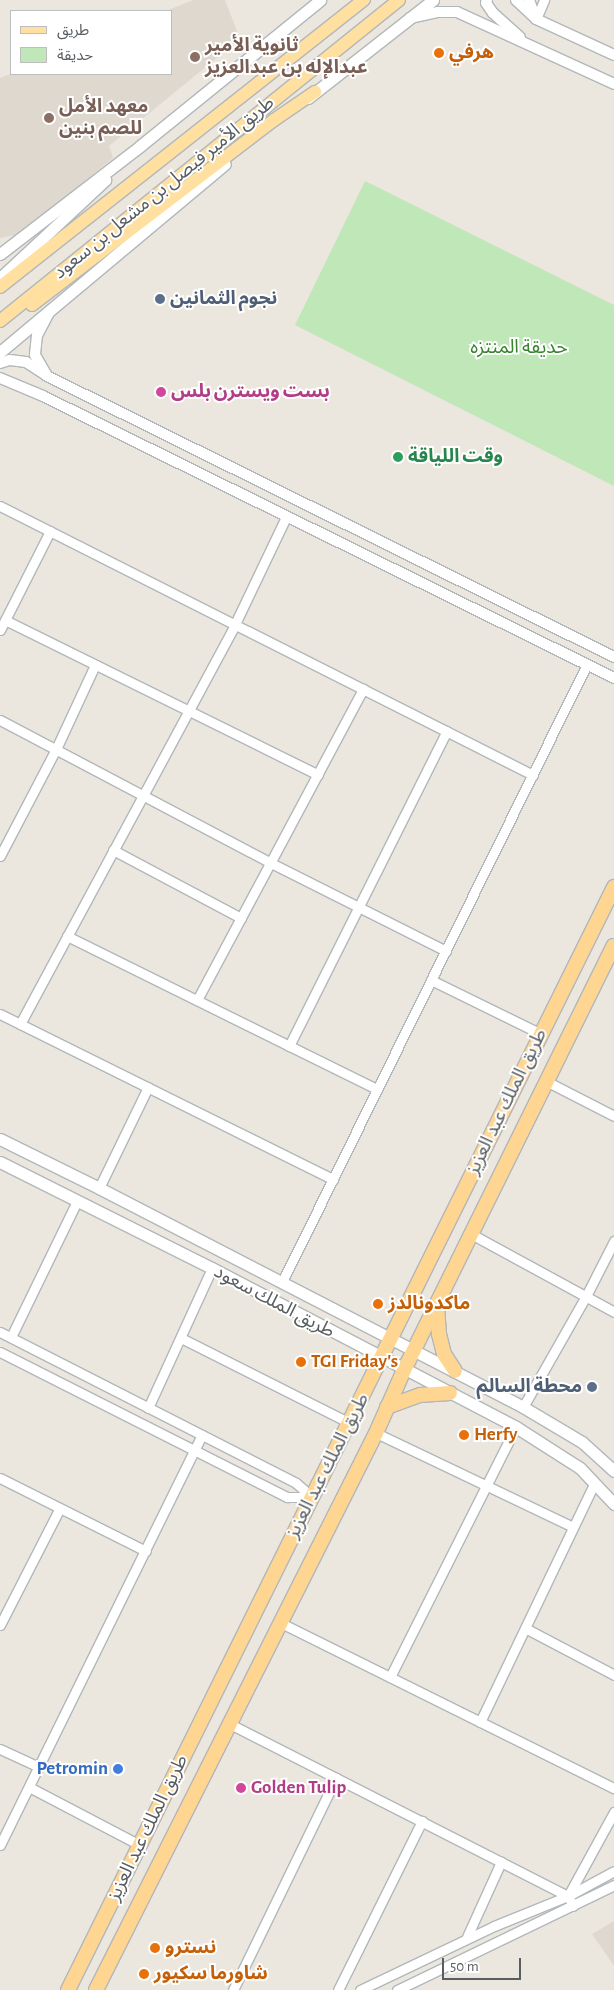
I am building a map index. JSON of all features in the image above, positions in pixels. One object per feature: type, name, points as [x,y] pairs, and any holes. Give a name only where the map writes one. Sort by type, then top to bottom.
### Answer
[{"type":"highway","name":"طريق الملك عبد العزيز","points":[[68,1990],[614,887]]},
{"type":"highway","name":"طريق الملك عبد العزيز","points":[[96,1990],[376,1433],[404,1370],[473,1235],[546,1081],[614,946]]},
{"type":"highway","points":[[437,1306],[439,1334],[444,1354],[455,1371]]},
{"type":"highway","points":[[387,1407],[420,1395],[450,1393]]},
{"type":"main road","name":"طريق الأمير فيصل بن مشعل بن سعود","points":[[0,287],[364,0]]},
{"type":"main road","name":"طريق الأمير فيصل بن مشعل بن سعود","points":[[0,321],[399,0]]},
{"type":"main road","points":[[0,352],[315,92],[433,0]]},
{"type":"main road","points":[[0,254],[140,146],[317,2]]},
{"type":"main road","points":[[0,325],[39,300],[274,120],[315,92]]},
{"type":"main road","points":[[0,278],[73,212],[140,146]]},
{"type":"main road","name":"طريق الملك سعود","points":[[0,1139],[390,1337],[523,1407],[582,1442],[614,1471]]},
{"type":"main road","name":"طريق الملك سعود","points":[[0,1162],[212,1268],[516,1428],[580,1468],[614,1504]]},
{"type":"street","points":[[487,0],[486,3],[493,13],[529,45]]},
{"type":"street","points":[[516,0],[536,19],[614,55]]},
{"type":"street","points":[[529,0],[536,19]]},
{"type":"street","points":[[536,19],[544,0]]},
{"type":"street","points":[[410,18],[438,12],[457,12],[614,84]]},
{"type":"street","points":[[47,376],[36,354],[37,335],[50,311]]},
{"type":"street","points":[[0,363],[10,360],[26,362],[47,376],[614,657]]},
{"type":"street","points":[[0,378],[43,396],[614,678]]},
{"type":"street","points":[[0,506],[533,775]]},
{"type":"street","points":[[20,1024],[235,624],[286,517]]},
{"type":"street","points":[[0,630],[50,531]]},
{"type":"street","points":[[5,620],[318,775]]},
{"type":"street","points":[[282,1282],[587,664]]},
{"type":"street","points":[[0,856],[56,749],[95,665]]},
{"type":"street","points":[[197,1000],[363,689]]},
{"type":"street","points":[[0,720],[270,863],[446,951]]},
{"type":"street","points":[[289,1046],[447,731]]},
{"type":"street","points":[[113,850],[241,918]]},
{"type":"street","points":[[67,936],[377,1089]]},
{"type":"street","points":[[431,980],[541,1034]]},
{"type":"street","points":[[0,1014],[333,1179]]},
{"type":"street","points":[[546,1081],[614,1116]]},
{"type":"street","points":[[99,1188],[148,1087]]},
{"type":"street","points":[[10,1337],[77,1201]]},
{"type":"street","points":[[473,1235],[585,1298],[614,1312]]},
{"type":"street","points":[[523,1407],[585,1298],[614,1241]]},
{"type":"street","points":[[148,1408],[212,1268]]},
{"type":"street","points":[[0,1332],[296,1483],[312,1497]]},
{"type":"street","points":[[181,1338],[350,1423]]},
{"type":"street","points":[[0,1352],[287,1497],[312,1497]]},
{"type":"street","points":[[390,1677],[516,1428]]},
{"type":"street","points":[[376,1433],[573,1527]]},
{"type":"street","points":[[0,1845],[202,1436]]},
{"type":"street","points":[[0,1478],[146,1551]]},
{"type":"street","points":[[480,1722],[594,1484]]},
{"type":"street","points":[[0,1625],[60,1508]]},
{"type":"street","points":[[281,1623],[614,1788]]},
{"type":"street","points":[[525,1628],[614,1675]]},
{"type":"street","points":[[230,1724],[568,1896],[573,1906]]},
{"type":"street","points":[[0,1749],[39,1767]]},
{"type":"street","points":[[232,1990],[336,1778]]},
{"type":"street","points":[[29,1787],[140,1845]]},
{"type":"street","points":[[568,1896],[614,1812]]},
{"type":"street","points":[[338,1990],[422,1822]]},
{"type":"street","points":[[466,1939],[501,1862]]},
{"type":"street","points":[[360,1990],[466,1939],[568,1896],[614,1871]]},
{"type":"street","points":[[396,1990],[573,1906],[614,1884]]},
{"type":"shaded area","name":"معهد الأمل للصم بنين","points":[[193,0],[225,0],[240,39],[109,146],[113,158],[20,234],[0,238],[0,78],[10,74],[172,75],[172,10],[168,10]]},
{"type":"shaded area","points":[[614,1921],[614,1966],[592,1934]]},
{"type":"green space","name":"حديقة المنتزه","points":[[365,181],[614,305],[614,486],[295,325]]},
{"type":"place","name":"هرفي","points":[[439,53]]},
{"type":"place","name":"ثانوية الأمير عبدالإله بن عبدالعزيز","points":[[195,57]]},
{"type":"place","name":"معهد الأمل للصم بنين","points":[[49,118]]},
{"type":"place","name":"نجوم الثمانين","points":[[160,299]]},
{"type":"place","name":"بست ويسترن بلس","points":[[161,392]]},
{"type":"place","name":"وقت اللياقة","points":[[398,457]]},
{"type":"place","name":"ماكدونالدز","points":[[378,1304]]},
{"type":"place","name":"TGI Friday's","points":[[301,1362]]},
{"type":"place","name":"محطة السالم","points":[[592,1387]]},
{"type":"place","name":"Herfy","points":[[464,1435]]},
{"type":"place","name":"Petromin","points":[[118,1769]]},
{"type":"place","name":"Golden Tulip","points":[[241,1788]]},
{"type":"place","name":"نسترو","points":[[155,1948]]},
{"type":"place","name":"شاورما سكيور","points":[[144,1974]]}]
